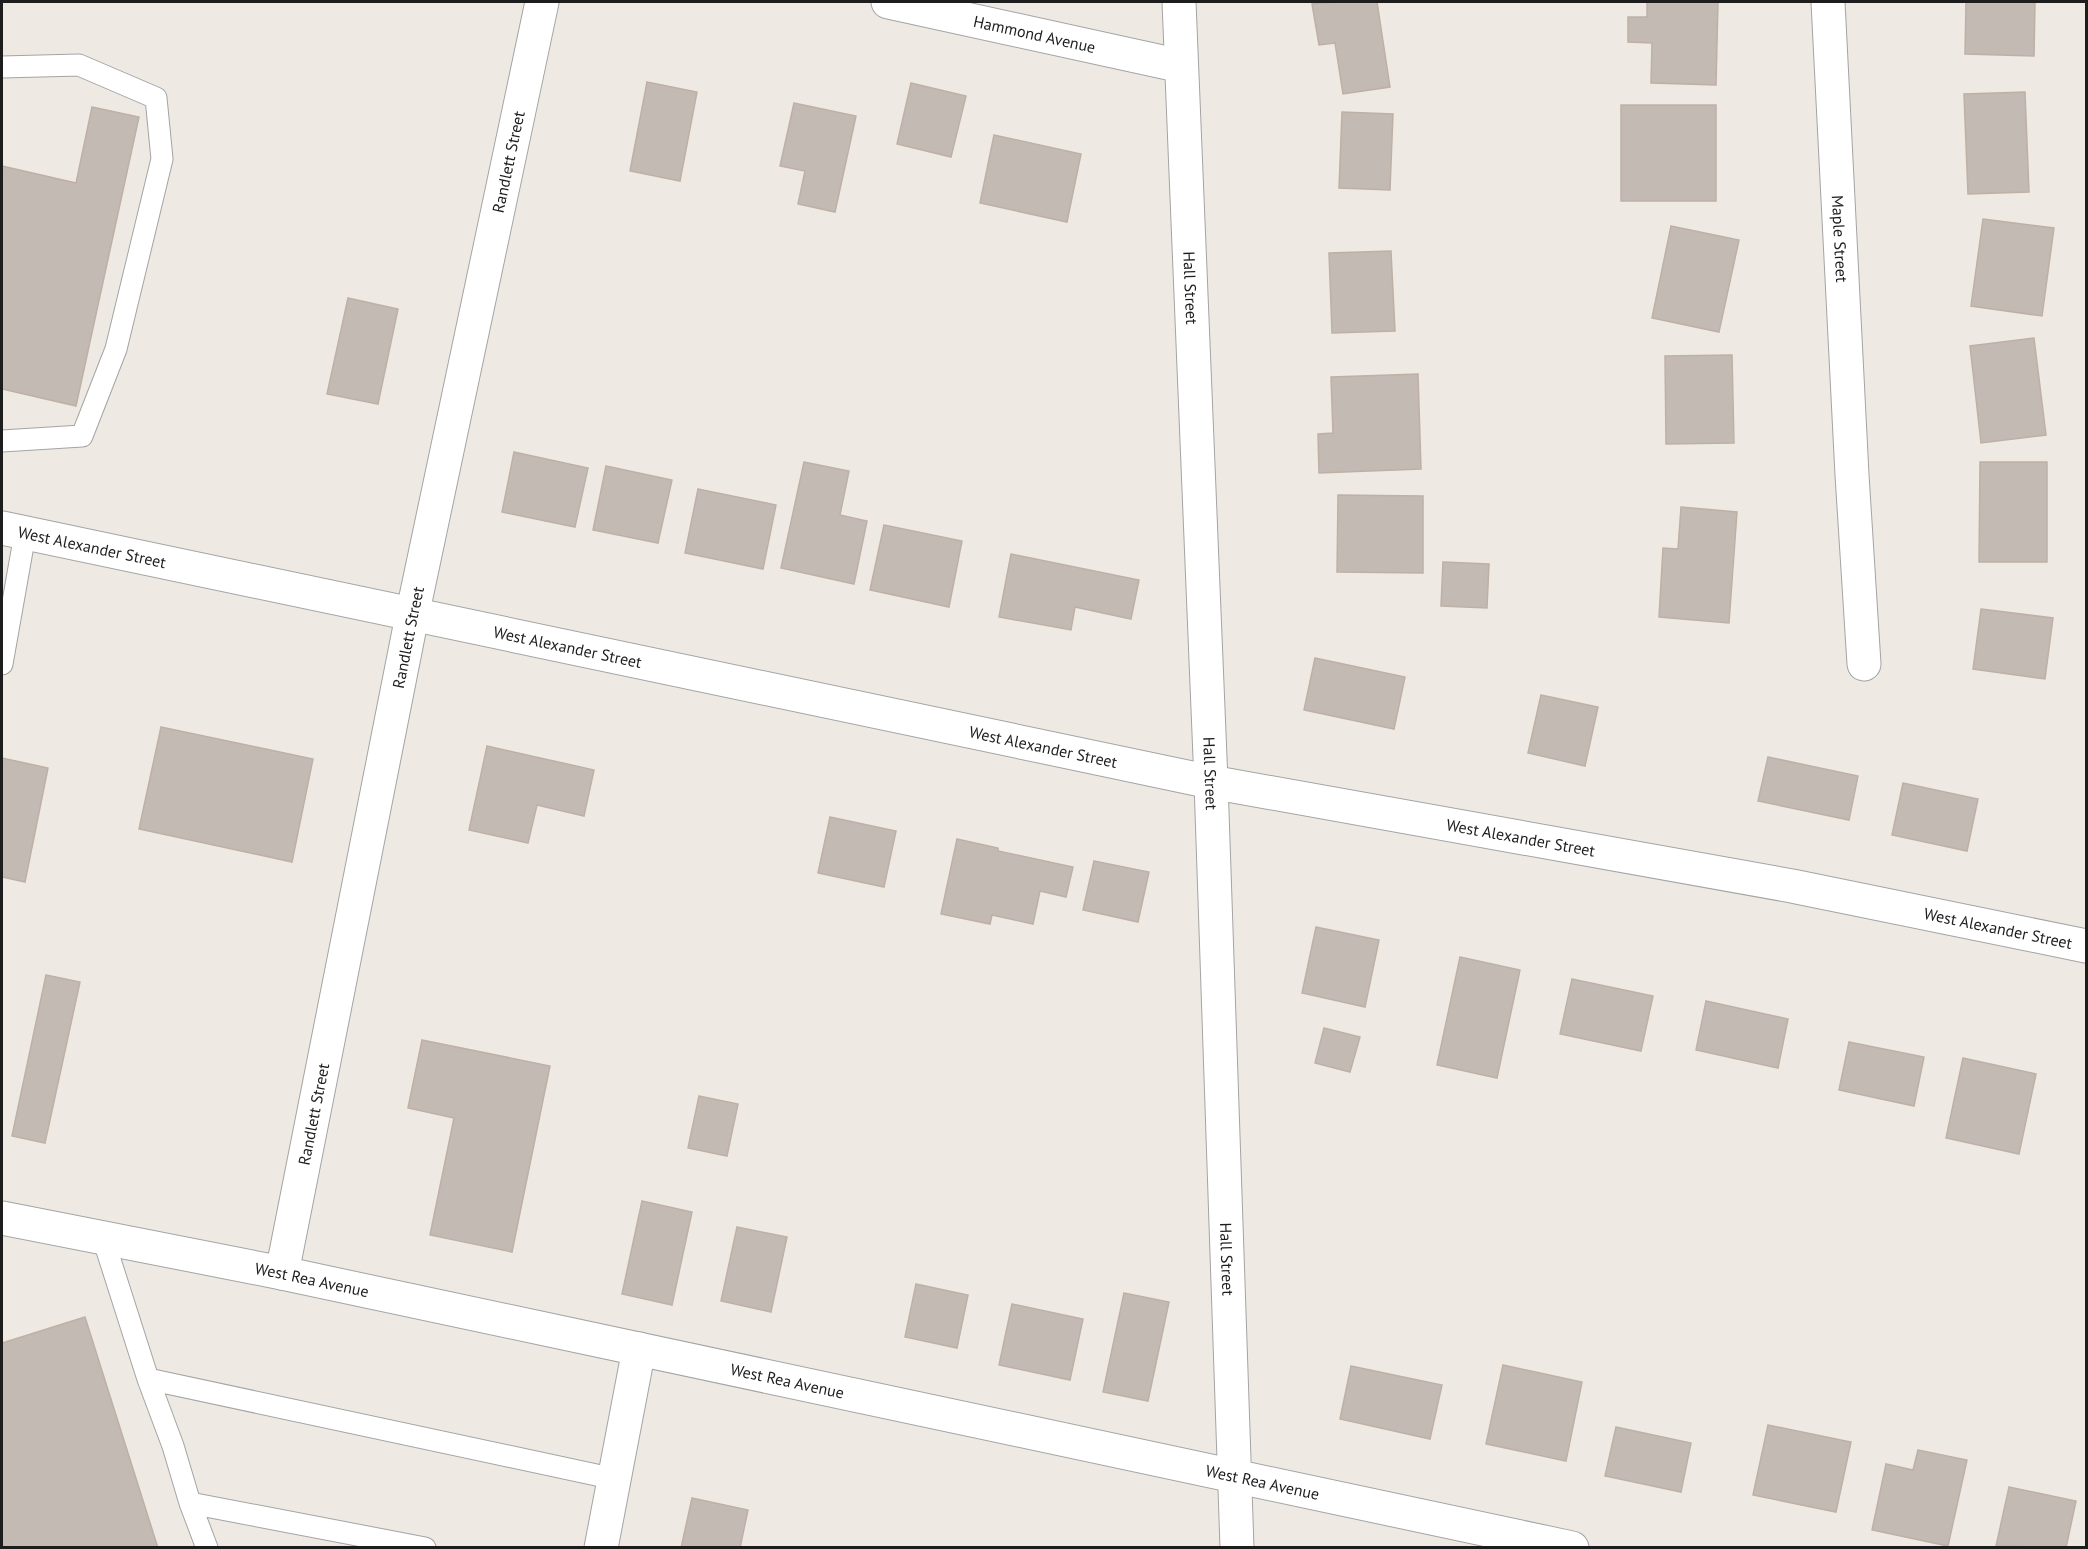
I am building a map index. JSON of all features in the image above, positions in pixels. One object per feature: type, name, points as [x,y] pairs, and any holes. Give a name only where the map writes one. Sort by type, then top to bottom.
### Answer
[{"type":"street","name":"Randlett Street","points":[[282,1273],[412,616],[542,2]]},
{"type":"street","name":"Hammond Avenue","points":[[888,2],[1181,66]]},
{"type":"street","name":"Hall Street","points":[[1179,2],[1211,782],[1237,1548]]},
{"type":"street","name":"Maple Street","points":[[1828,2],[1864,664]]},
{"type":"street","name":"West Alexander Street","points":[[13,531],[1211,782],[1792,886],[2086,946]]},
{"type":"street","name":"West Rea Avenue","points":[[2,1218],[282,1273],[1572,1548]]},
{"type":"street","points":[[602,1548],[639,1349]]},
{"type":"lane","points":[[2,67],[79,65],[156,98],[162,159],[116,350],[82,436],[2,441]]},
{"type":"lane","points":[[2,664],[13,531]]},
{"type":"lane","points":[[103,1238],[148,1379],[207,1548]]},
{"type":"lane","points":[[148,1379],[615,1479]]},
{"type":"lane","points":[[190,1503],[425,1548]]},
{"type":"building","points":[[1377,2],[1390,87],[1343,94],[1335,43],[1319,45],[1312,4]]},
{"type":"building","points":[[1647,2],[1718,2],[1716,85],[1651,83],[1652,43],[1628,42],[1628,17],[1647,17]]},
{"type":"building","points":[[1966,2],[2035,2],[2034,56],[1965,54]]},
{"type":"building","points":[[647,82],[697,92],[680,181],[630,171]]},
{"type":"building","points":[[911,83],[966,96],[951,157],[897,144]]},
{"type":"building","points":[[2025,92],[2029,192],[1968,194],[1964,94]]},
{"type":"building","points":[[794,103],[856,116],[835,212],[798,204],[805,171],[780,166]]},
{"type":"building","points":[[1621,105],[1716,105],[1716,201],[1621,201]]},
{"type":"building","points":[[92,107],[139,117],[76,406],[2,389],[2,166],[76,183]]},
{"type":"building","points":[[1342,112],[1393,114],[1390,190],[1339,188]]},
{"type":"building","points":[[994,135],[1081,154],[1067,222],[980,203]]},
{"type":"building","points":[[1983,219],[2054,228],[2042,316],[1971,306]]},
{"type":"building","points":[[1671,226],[1739,240],[1719,332],[1652,318]]},
{"type":"building","points":[[1391,251],[1395,331],[1332,333],[1329,253]]},
{"type":"building","points":[[348,298],[398,309],[378,404],[327,394]]},
{"type":"building","points":[[2034,338],[2046,435],[1981,443],[1970,346]]},
{"type":"building","points":[[1732,355],[1734,443],[1666,444],[1665,356]]},
{"type":"building","points":[[1418,374],[1421,469],[1319,473],[1318,434],[1333,433],[1331,377]]},
{"type":"building","points":[[514,452],[588,468],[575,527],[502,512]]},
{"type":"building","points":[[804,462],[849,471],[840,515],[867,521],[854,584],[781,568]]},
{"type":"building","points":[[1980,462],[2047,462],[2047,562],[1979,562]]},
{"type":"building","points":[[606,466],[672,480],[658,543],[593,530]]},
{"type":"building","points":[[698,489],[776,505],[763,569],[685,553]]},
{"type":"building","points":[[1338,495],[1423,496],[1423,573],[1337,572]]},
{"type":"building","points":[[1681,507],[1737,512],[1729,623],[1659,617],[1663,548],[1678,549]]},
{"type":"building","points":[[884,525],[962,541],[949,607],[870,590]]},
{"type":"building","points":[[1011,554],[1139,580],[1131,619],[1075,607],[1071,630],[999,617]]},
{"type":"building","points":[[1443,562],[1489,564],[1487,608],[1441,606]]},
{"type":"building","points":[[1981,609],[2053,618],[2045,679],[1973,669]]},
{"type":"building","points":[[1315,658],[1405,677],[1394,729],[1304,710]]},
{"type":"building","points":[[1541,695],[1598,707],[1585,766],[1528,753]]},
{"type":"building","points":[[161,727],[313,759],[292,862],[139,829]]},
{"type":"building","points":[[487,746],[594,770],[584,816],[537,805],[528,843],[469,830]]},
{"type":"building","points":[[1768,757],[1858,776],[1849,820],[1758,801]]},
{"type":"building","points":[[2,758],[48,768],[25,882],[2,877]]},
{"type":"building","points":[[1903,783],[1978,799],[1967,851],[1892,835]]},
{"type":"building","points":[[830,817],[896,831],[884,887],[818,873]]},
{"type":"building","points":[[957,839],[998,848],[998,851],[1073,867],[1066,897],[1040,891],[1033,924],[992,915],[990,924],[941,914]]},
{"type":"building","points":[[1094,861],[1149,872],[1138,922],[1083,910]]},
{"type":"building","points":[[1316,927],[1379,940],[1365,1007],[1302,993]]},
{"type":"building","points":[[1460,957],[1520,970],[1497,1078],[1437,1065]]},
{"type":"building","points":[[46,975],[80,982],[45,1143],[12,1136]]},
{"type":"building","points":[[1572,979],[1653,996],[1641,1051],[1560,1034]]},
{"type":"building","points":[[1706,1001],[1788,1019],[1778,1068],[1696,1050]]},
{"type":"building","points":[[1324,1028],[1360,1037],[1350,1072],[1315,1063]]},
{"type":"building","points":[[422,1040],[550,1066],[512,1252],[430,1235],[454,1118],[408,1108]]},
{"type":"building","points":[[1849,1042],[1924,1057],[1914,1106],[1839,1090]]},
{"type":"building","points":[[1963,1058],[2036,1074],[2019,1154],[1946,1138]]},
{"type":"building","points":[[699,1096],[738,1104],[727,1156],[688,1148]]},
{"type":"building","points":[[642,1201],[692,1212],[672,1305],[622,1294]]},
{"type":"building","points":[[737,1227],[787,1237],[771,1312],[721,1301]]},
{"type":"building","points":[[916,1284],[968,1295],[957,1348],[905,1337]]},
{"type":"building","points":[[1124,1293],[1169,1302],[1148,1401],[1103,1392]]},
{"type":"building","points":[[1012,1304],[1083,1319],[1070,1380],[999,1365]]},
{"type":"building","points":[[85,1317],[158,1548],[2,1548],[2,1343]]},
{"type":"building","points":[[1503,1365],[1582,1382],[1566,1461],[1486,1444]]},
{"type":"building","points":[[1351,1366],[1442,1385],[1430,1439],[1340,1419]]},
{"type":"building","points":[[1768,1425],[1851,1442],[1836,1512],[1753,1495]]},
{"type":"building","points":[[1616,1427],[1691,1443],[1681,1492],[1605,1476]]},
{"type":"building","points":[[1918,1450],[1967,1460],[1948,1546],[1872,1530],[1886,1464],[1913,1470]]},
{"type":"building","points":[[2009,1487],[2076,1501],[2066,1548],[1996,1546]]},
{"type":"building","points":[[692,1498],[748,1510],[740,1548],[681,1548]]}]
